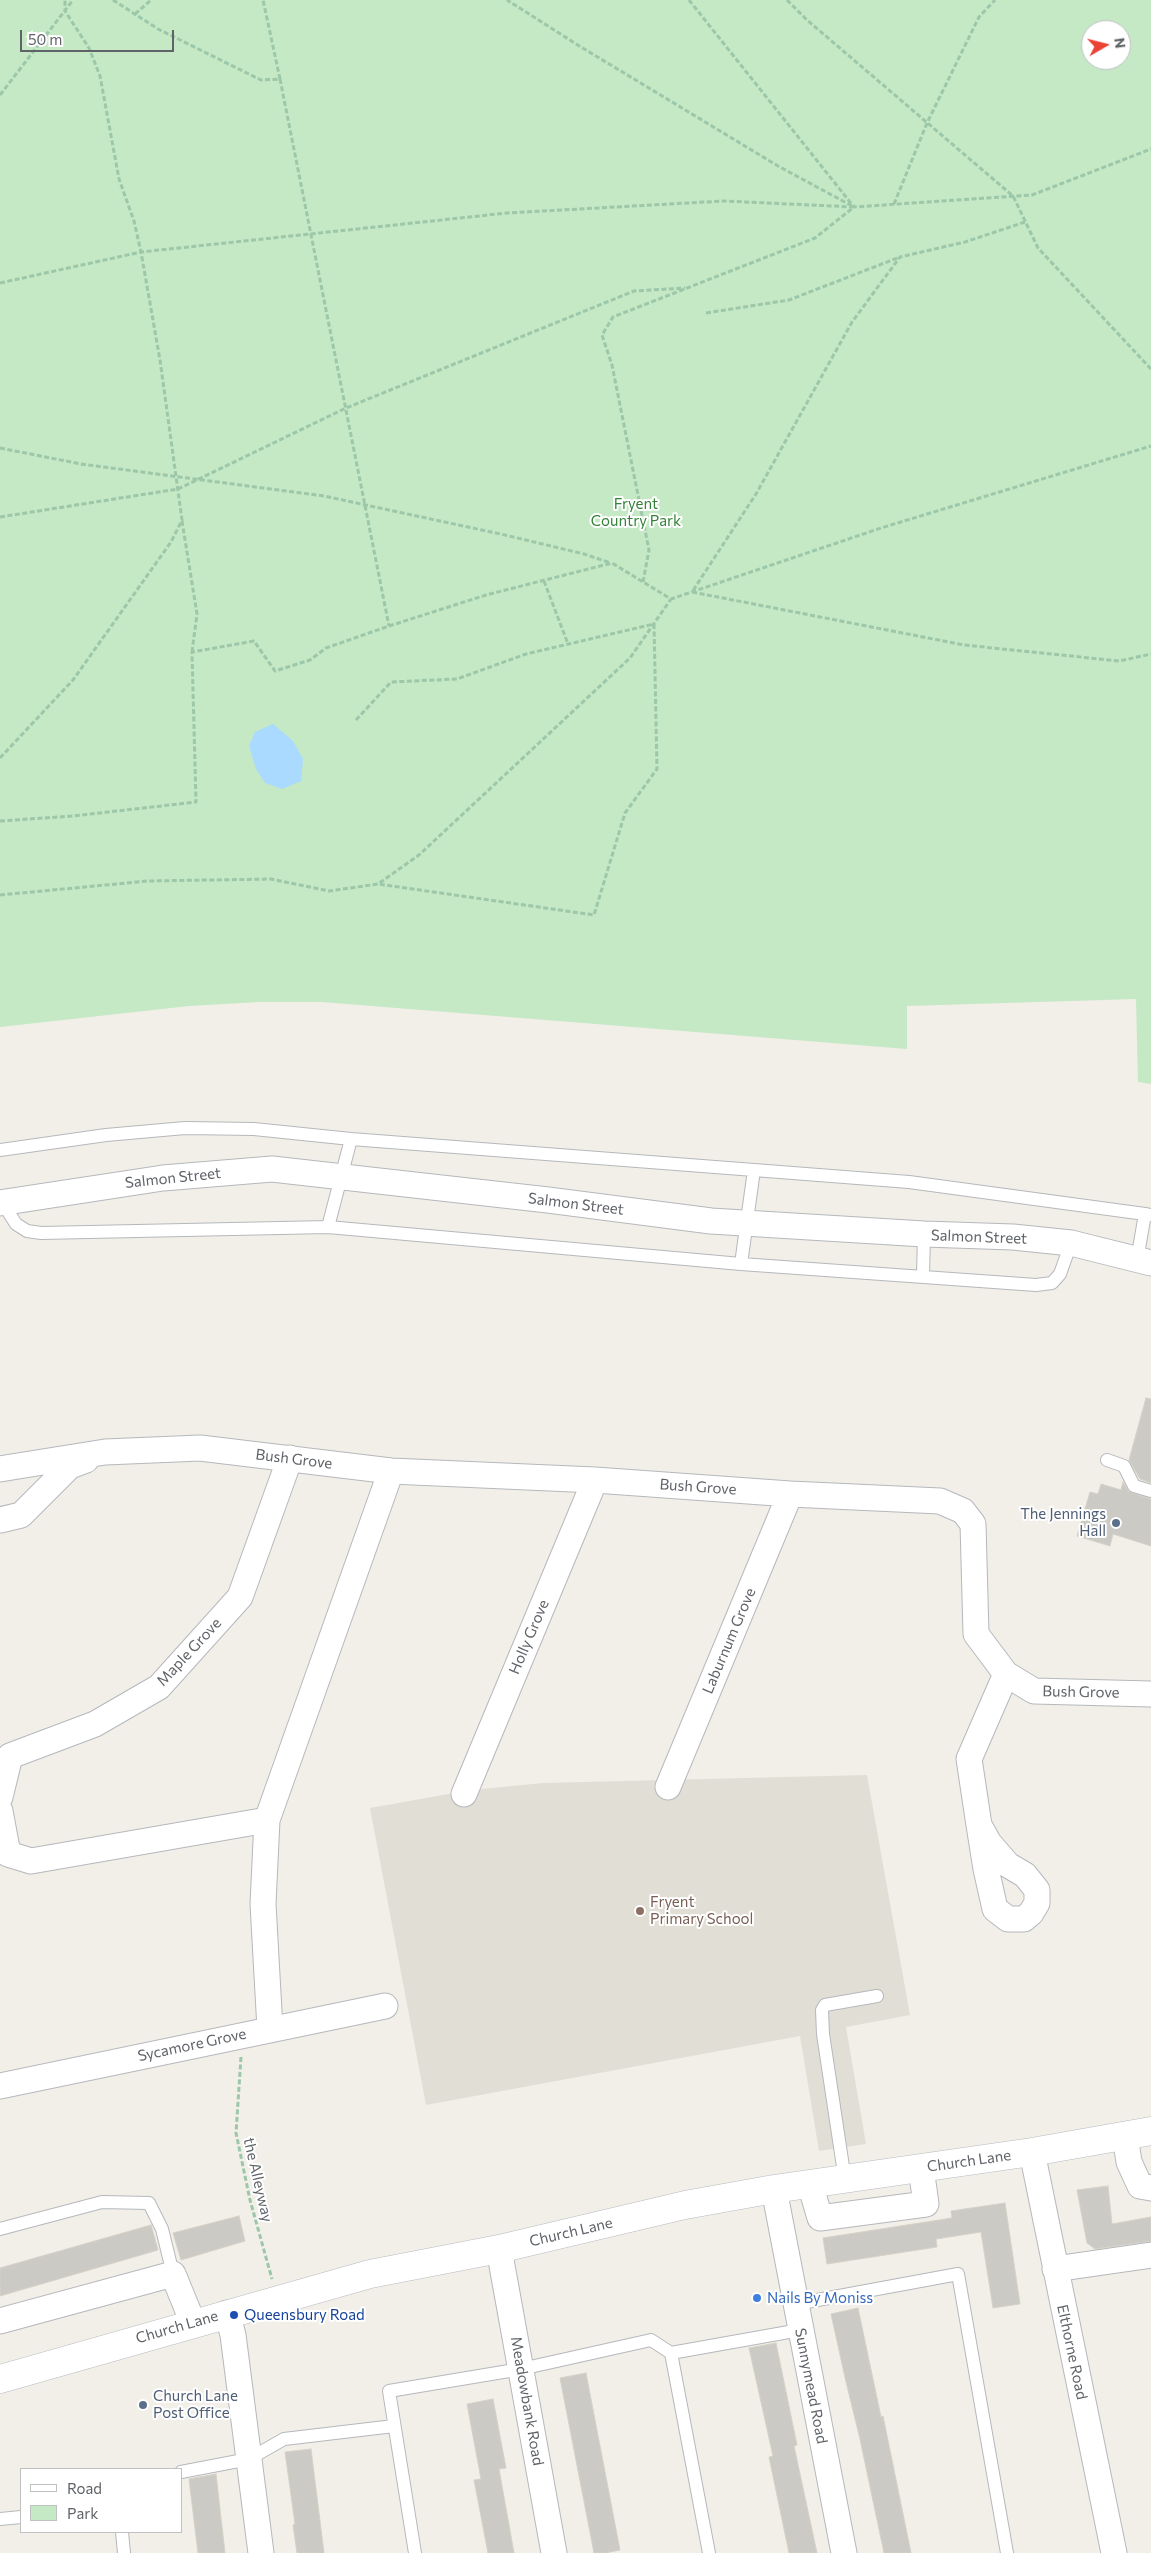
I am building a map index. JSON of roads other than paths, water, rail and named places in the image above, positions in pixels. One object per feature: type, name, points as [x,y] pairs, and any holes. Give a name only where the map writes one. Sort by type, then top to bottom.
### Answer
[{"type":"main road","name":"Church Lane","points":[[0,2379],[227,2313],[370,2274],[498,2249],[685,2205],[774,2189],[1032,2152],[1151,2131]]},
{"type":"street","name":"Salmon Street","points":[[4,1202],[163,1178],[272,1169],[548,1200],[711,1221],[924,1234],[1013,1237],[1071,1243],[1144,1262]]},
{"type":"street","name":"Bush Grove","points":[[0,1469],[105,1452],[200,1448],[391,1471],[595,1480],[790,1494],[940,1501],[962,1511],[973,1524],[976,1634],[1006,1674],[1034,1691],[1151,1694]]},
{"type":"street","name":"Bush Grove","points":[[0,1520],[21,1515],[70,1466],[105,1452]]},
{"type":"street","name":"Maple Grove","points":[[0,1797],[10,1756],[95,1724],[159,1688],[240,1597],[290,1458]]},
{"type":"street","points":[[270,2029],[263,1904],[267,1820],[391,1471]]},
{"type":"street","name":"Holly Grove","points":[[464,1794],[595,1480]]},
{"type":"street","name":"Laburnum Grove","points":[[668,1787],[790,1494]]},
{"type":"street","points":[[979,1825],[969,1759],[1006,1674]]},
{"type":"street","points":[[0,1811],[8,1854],[31,1861],[267,1820]]},
{"type":"street","name":"Sycamore Grove","points":[[0,2086],[242,2034],[385,2006]]},
{"type":"street","points":[[1125,2136],[1129,2162],[1140,2186],[1151,2188]]},
{"type":"street","name":"Elthorne Road","points":[[1032,2152],[1114,2553]]},
{"type":"street","points":[[810,2184],[820,2218],[926,2204],[921,2168]]},
{"type":"street","name":"Sunnymead Road","points":[[774,2189],[844,2553]]},
{"type":"street","name":"Meadowbank Road","points":[[498,2249],[554,2553]]},
{"type":"street","points":[[1055,2269],[1151,2256]]},
{"type":"street","points":[[0,2321],[173,2274],[193,2323]]},
{"type":"street","points":[[227,2313],[233,2335],[261,2553]]},
{"type":"lane","points":[[0,1150],[106,1135],[185,1128],[254,1129],[352,1139],[909,1182],[1148,1215],[1144,1262]]},
{"type":"lane","points":[[328,1227],[352,1139]]},
{"type":"lane","points":[[741,1264],[754,1170]]},
{"type":"lane","points":[[4,1202],[16,1224],[27,1231],[41,1233],[328,1227],[741,1264],[1036,1285],[1052,1283],[1060,1274],[1071,1243]]},
{"type":"lane","points":[[922,1276],[924,1234]]},
{"type":"lane","points":[[1107,1460],[1124,1466],[1134,1486],[1151,1492]]},
{"type":"lane","points":[[845,2180],[823,2034],[822,2010],[825,2005],[877,1996]]},
{"type":"lane","points":[[0,2229],[102,2202],[149,2203],[162,2229],[173,2274]]},
{"type":"lane","points":[[796,2304],[958,2274],[1007,2553]]},
{"type":"lane","points":[[415,2553],[389,2391],[521,2369],[651,2340],[671,2353],[800,2330]]},
{"type":"lane","points":[[671,2353],[709,2553]]},
{"type":"lane","points":[[182,2472],[249,2459],[284,2439],[394,2426]]},
{"type":"lane","points":[[0,2520],[20,2517]]},
{"type":"lane","points":[[122,2533],[124,2553]]},
{"type":"water","points":[[273,724],[293,741],[303,759],[301,781],[282,789],[265,783],[256,769],[249,746],[255,732]]},
{"type":"place","name":"The Jennings Hall","points":[[1116,1523]]},
{"type":"place","name":"Fryent Primary School","points":[[640,1911]]},
{"type":"place","name":"Nails By Moniss","points":[[757,2298]]},
{"type":"place","name":"Queensbury Road","points":[[234,2315]]},
{"type":"place","name":"Church Lane Post Office","points":[[143,2405]]},
{"type":"park label","name":"Fryent Country Park","points":[[636,512]]}]
